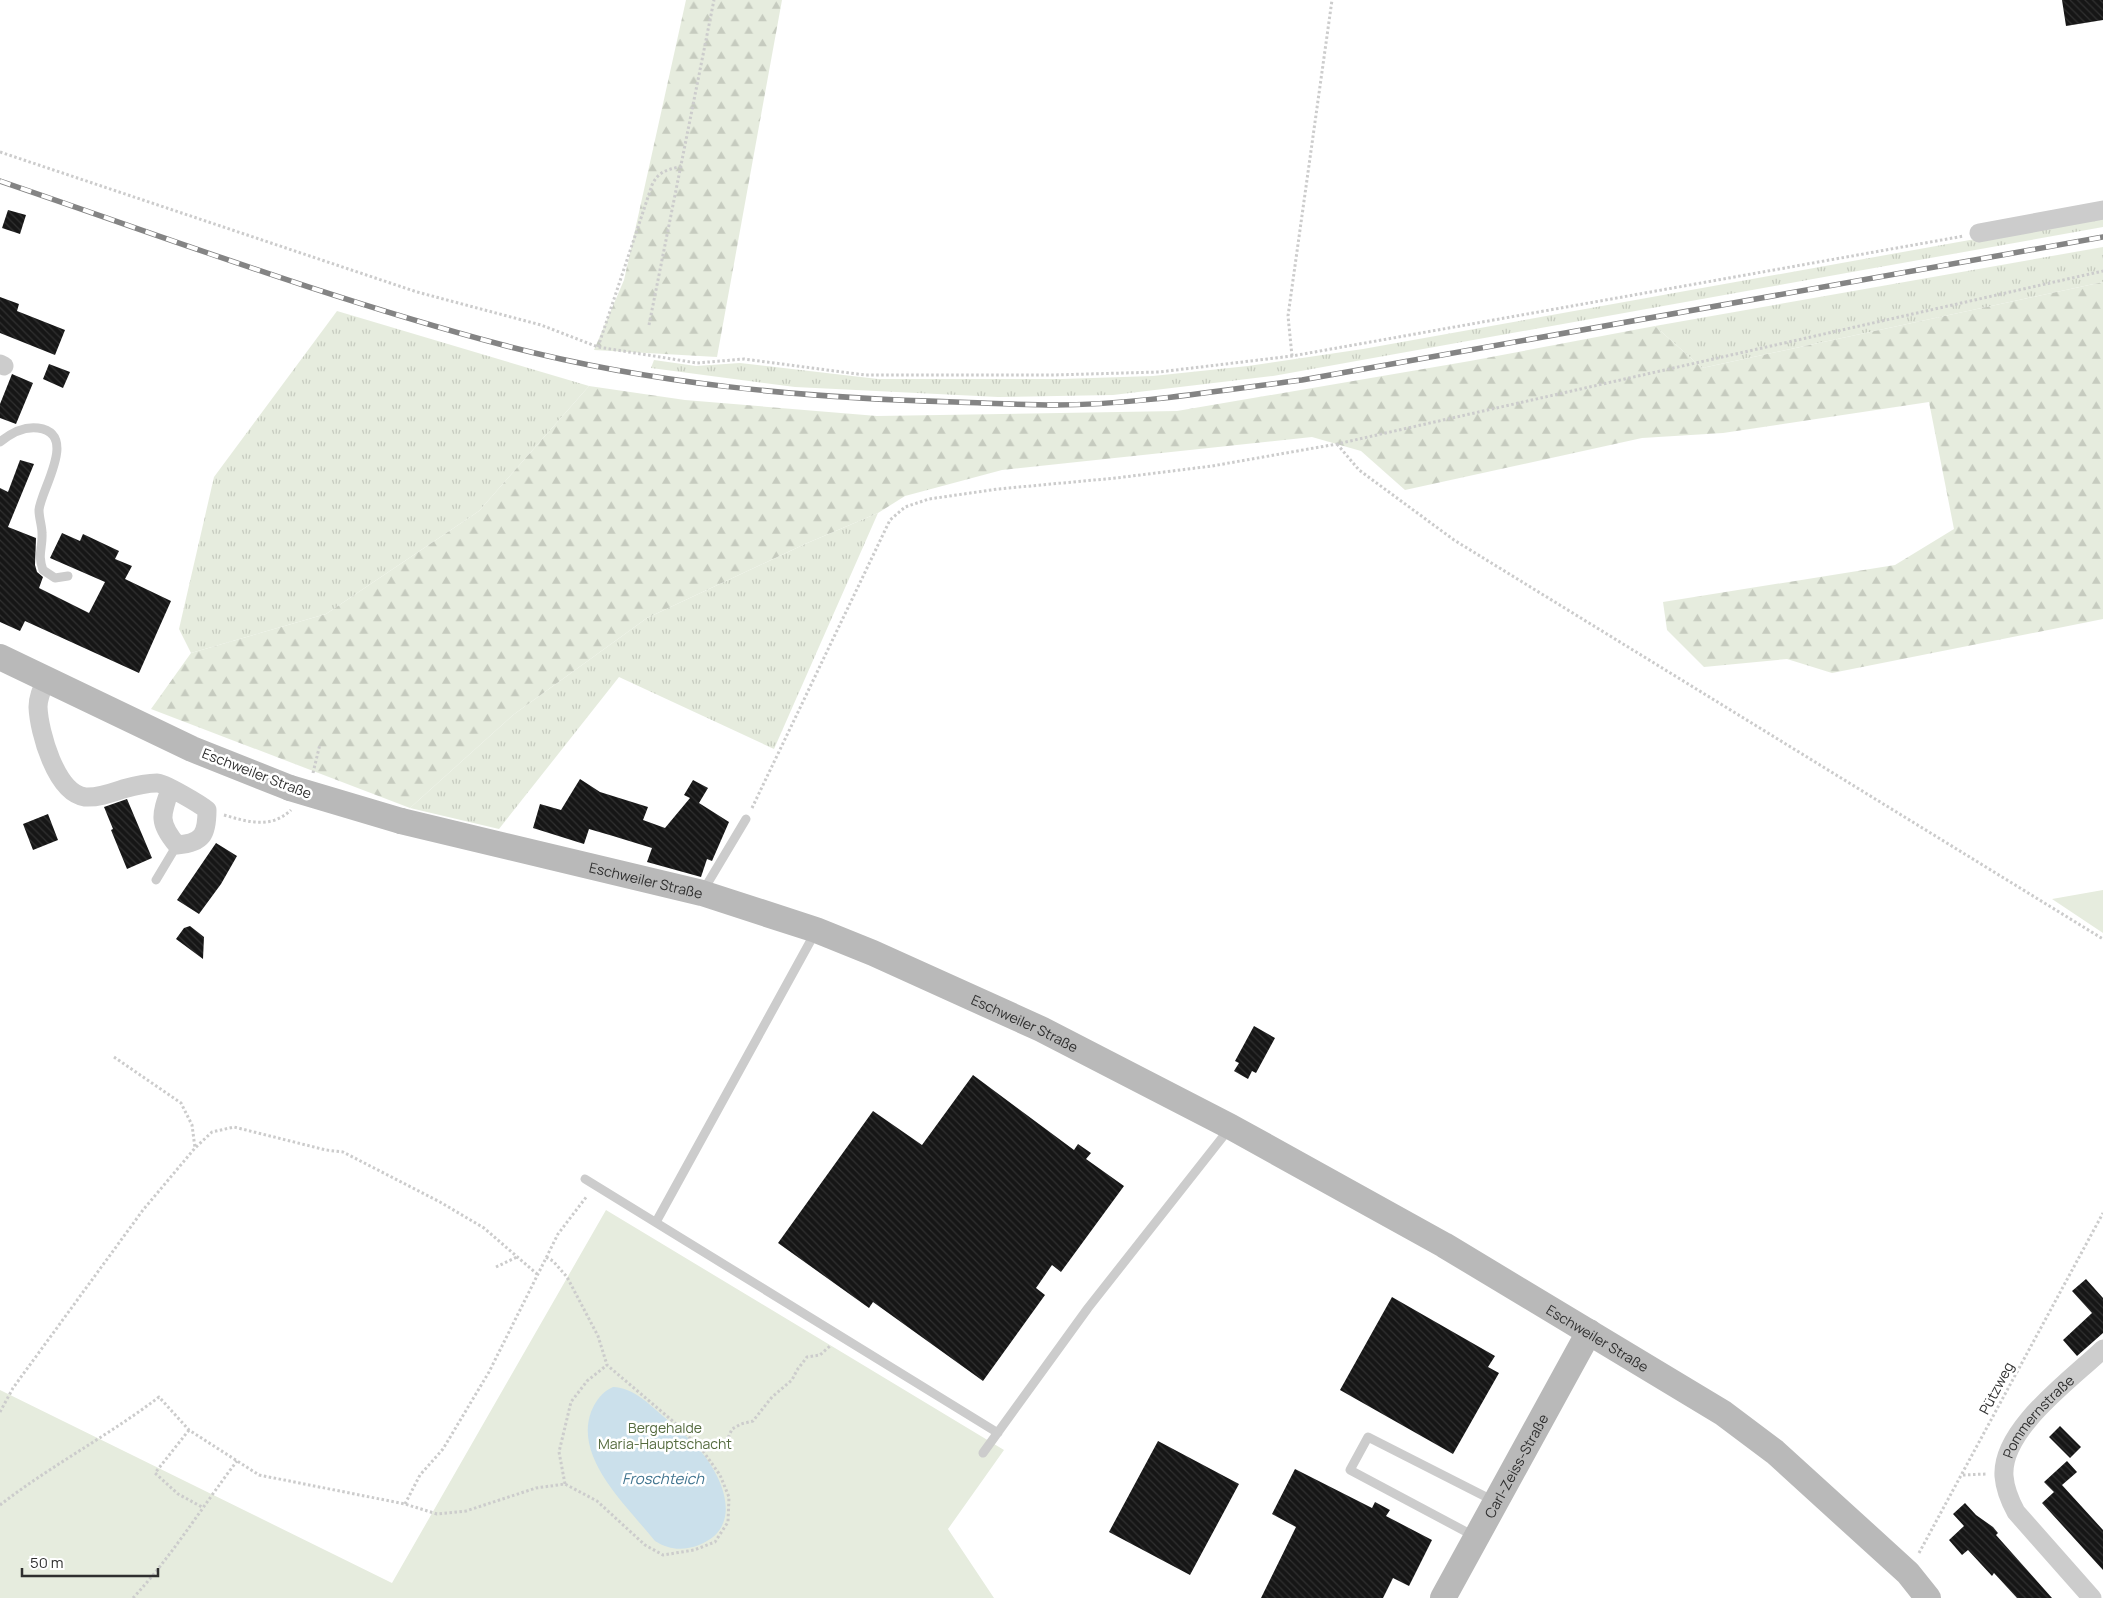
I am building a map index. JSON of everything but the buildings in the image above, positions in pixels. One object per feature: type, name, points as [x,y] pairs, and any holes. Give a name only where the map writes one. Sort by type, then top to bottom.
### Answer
[{"type":"street","points":[[1979,233],[2103,210]]},
{"type":"street","name":"Eschweiler Straße","points":[[0,657],[192,749],[290,788],[401,822],[702,893],[816,930],[890,960],[1041,1029],[1231,1127],[1444,1245],[1723,1413],[1775,1452],[1908,1573],[1928,1598]]},
{"type":"street","points":[[47,678],[40,692],[38,705],[40,726],[59,777],[71,792],[86,797],[104,795],[138,784],[159,783],[199,803],[207,810],[207,826],[202,838],[188,844],[177,845],[166,833],[161,815],[170,790]]},
{"type":"street","name":"Carl-Zeiss-Straße","points":[[1443,1598],[1494,1501],[1589,1332]]},
{"type":"street","name":"Pommernstraße","points":[[2092,1598],[2030,1531],[2016,1512],[2009,1498],[2004,1475],[2009,1451],[2020,1429],[2103,1349]]},
{"type":"lane","points":[[0,442],[13,432],[24,428],[48,430],[55,437],[57,449],[54,468],[39,510],[43,535],[39,554],[43,570],[55,578],[68,576]]},
{"type":"lane","points":[[702,893],[746,818]]},
{"type":"lane","points":[[156,880],[177,845]]},
{"type":"lane","points":[[656,1222],[816,930]]},
{"type":"lane","points":[[983,1453],[1088,1308],[1231,1127]]},
{"type":"lane","points":[[585,1179],[998,1433]]},
{"type":"lane","points":[[1475,1536],[1350,1470],[1368,1437],[1494,1501]]},
{"type":"path","points":[[649,325],[679,167],[714,0]]},
{"type":"path","points":[[1292,356],[1288,316],[1332,0]]},
{"type":"path","points":[[0,152],[408,289],[541,325],[598,347],[684,362],[712,363],[744,359],[865,374],[1054,375],[1159,372],[1292,356],[1979,233]]},
{"type":"path","points":[[598,347],[652,185],[657,175],[665,170],[679,167]]},
{"type":"path","points":[[746,818],[786,741],[890,520],[905,507],[929,499],[998,489],[1116,478],[1212,466],[1337,444],[2103,271]]},
{"type":"path","points":[[1337,444],[1359,470],[1454,540],[2103,938]]},
{"type":"path","points":[[114,1057],[181,1103],[192,1125],[196,1148]]},
{"type":"path","points":[[0,1412],[13,1388],[137,1218],[196,1148],[212,1132],[234,1127],[326,1150],[343,1152],[440,1202],[484,1228],[537,1274]]},
{"type":"path","points":[[405,1504],[420,1475],[443,1449],[476,1396],[558,1234],[596,1185]]},
{"type":"path","name":"Pützweg","points":[[1908,1573],[2103,1213]]},
{"type":"path","points":[[496,1267],[516,1257]]},
{"type":"path","points":[[0,1506],[22,1488],[121,1426],[159,1397],[189,1430],[258,1474],[405,1504],[437,1514],[466,1510],[536,1488],[565,1484],[597,1501],[645,1545],[664,1555],[694,1550],[715,1542],[728,1522],[729,1497],[720,1475],[703,1451],[675,1423],[607,1365],[598,1336],[567,1277],[553,1261],[546,1257]]},
{"type":"path","points":[[703,1451],[716,1449],[728,1438],[732,1429],[753,1421],[772,1398],[792,1380],[807,1357],[820,1354],[840,1337]]},
{"type":"path","points":[[565,1484],[559,1452],[571,1402],[587,1380],[607,1365]]},
{"type":"path","points":[[189,1430],[155,1473],[178,1494],[202,1507]]},
{"type":"path","points":[[133,1598],[178,1544],[202,1507],[237,1461]]},
{"type":"path","points":[[1962,1475],[2004,1475]]},
{"type":"green space","points":[[686,0],[782,0],[717,357],[594,350],[624,280]]},
{"type":"green space","points":[[2103,216],[2103,227],[1273,376],[1113,395],[998,397],[795,387],[651,368],[654,360],[696,366],[740,363],[878,379],[1062,379],[1153,376],[1248,366],[1363,349]]},
{"type":"green space","points":[[2103,247],[2103,282],[1702,368],[1655,326]]},
{"type":"green space","points":[[2103,282],[2103,619],[1832,673],[1787,659],[1704,667],[1667,630],[1663,602],[1895,565],[1954,529],[1929,402],[1723,433],[1642,438],[1405,490],[1361,451],[1312,437],[1002,470],[905,496],[878,513],[805,544],[647,618],[513,715],[410,808],[151,709],[191,653],[326,614],[479,511],[589,386],[685,400],[877,416],[1177,411],[1470,361],[1655,326],[1702,368]]},
{"type":"green space","points":[[337,311],[589,386],[479,511],[326,614],[191,653],[179,629],[214,477]]},
{"type":"green space","points":[[878,513],[774,749],[619,677],[499,829],[410,808],[513,715],[647,618],[805,544]]},
{"type":"green space","points":[[2103,890],[2103,933],[2052,899]]},
{"type":"green space","name":"Bergehalde Maria-Hauptschacht","points":[[606,1210],[1004,1450],[948,1529],[994,1598],[0,1598],[0,1390],[392,1583]]},
{"type":"water","name":"Froschteich","points":[[613,1387],[628,1390],[647,1402],[690,1440],[707,1459],[715,1472],[725,1500],[725,1514],[722,1526],[713,1537],[699,1545],[687,1548],[676,1549],[660,1544],[655,1541],[618,1498],[606,1481],[590,1447],[588,1430],[591,1412],[595,1404],[603,1394]]},
{"type":"railway","points":[[0,181],[250,268],[376,308],[503,345],[559,358],[615,370],[728,387],[841,397],[1030,405],[1147,400],[1302,380],[2103,237]]}]
